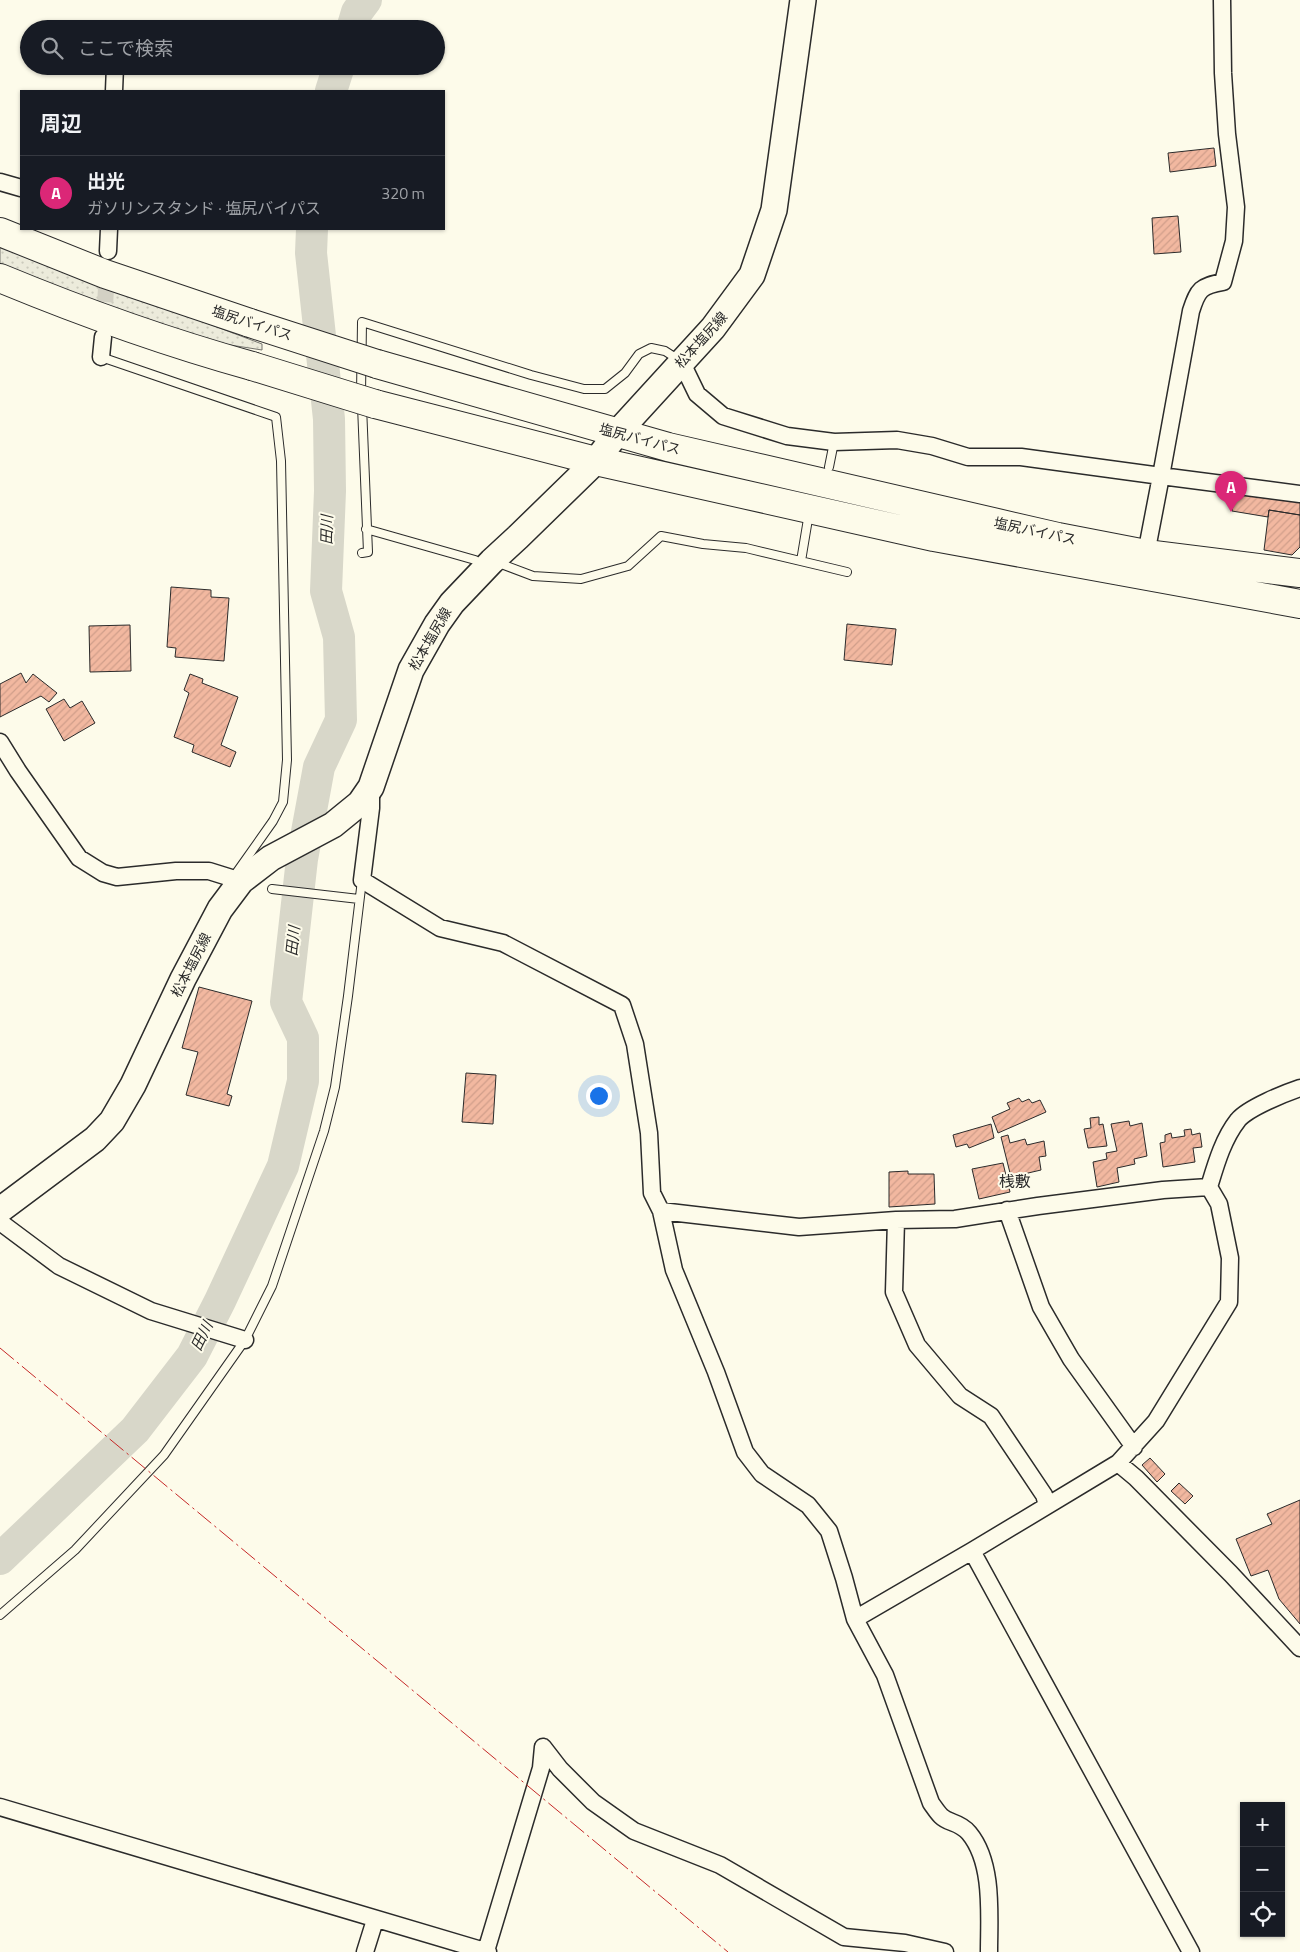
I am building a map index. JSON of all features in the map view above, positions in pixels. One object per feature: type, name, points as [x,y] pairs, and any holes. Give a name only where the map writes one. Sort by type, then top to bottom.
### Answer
[{"type":"highway","name":"塩尻バイパス","points":[[0,232],[106,274],[250,323],[378,364],[677,450],[1058,537],[1146,554],[1300,573]]},
{"type":"highway","name":"塩尻バイパス","points":[[0,278],[127,326],[206,353],[375,404],[596,461],[934,537],[1300,604]]},
{"type":"main road","name":"松本塩尻線","points":[[0,1210],[96,1139],[112,1121],[133,1085],[183,979],[237,880],[271,858],[333,825],[360,803],[371,787],[411,670],[437,624],[452,603],[487,565],[596,461],[618,433],[733,304],[752,275],[774,210],[803,0]]},
{"type":"street","points":[[1146,554],[1193,303],[1196,296],[1206,285],[1223,282],[1234,241],[1236,207],[1227,134],[1223,73],[1222,0]]},
{"type":"street","points":[[114,90],[115,75]]},
{"type":"street","points":[[0,182],[20,188]]},
{"type":"street","points":[[108,251],[109,230]]},
{"type":"street","points":[[101,357],[103,338]]},
{"type":"street","points":[[681,361],[697,394],[724,416],[787,436],[834,442],[897,440],[932,446],[968,457],[1021,457],[1300,494]]},
{"type":"street","points":[[0,742],[79,858],[103,873],[117,877],[176,871],[208,871],[237,880]]},
{"type":"street","points":[[371,787],[371,808],[362,880],[440,928],[503,943],[622,1005],[635,1044],[649,1134],[652,1193],[661,1211],[674,1270],[716,1372],[745,1452],[762,1474],[808,1505],[829,1531],[855,1619],[885,1675],[931,1803],[941,1817],[962,1825],[971,1835],[983,1856],[988,1897],[989,1952]]},
{"type":"street","points":[[855,1619],[1118,1463],[1156,1422],[1229,1302],[1230,1258],[1219,1204],[1209,1187],[1222,1147],[1239,1119],[1276,1097],[1300,1088]]},
{"type":"street","points":[[661,1211],[799,1227],[896,1220],[955,1219],[1007,1210],[1163,1190],[1209,1187]]},
{"type":"street","points":[[1007,1210],[1041,1307],[1071,1359],[1134,1447]]},
{"type":"street","points":[[896,1220],[894,1292],[917,1345],[960,1396],[990,1416],[1044,1495],[1047,1506]]},
{"type":"street","points":[[0,1222],[59,1266],[158,1314],[239,1338]]},
{"type":"street","points":[[1118,1463],[1136,1478],[1218,1560],[1300,1648]]},
{"type":"street","points":[[972,1551],[1191,1952]]},
{"type":"street","points":[[0,1807],[487,1952],[541,1768],[543,1747],[560,1769],[593,1802],[634,1831],[720,1865],[844,1937],[904,1943],[945,1952]]},
{"type":"street","points":[[365,1952],[375,1920]]},
{"type":"lane","points":[[362,553],[368,552],[361,382],[362,322],[584,389],[605,389],[625,373],[639,354],[651,348],[664,351],[681,361]]},
{"type":"lane","points":[[101,357],[276,417],[281,461],[287,760],[284,802],[237,880]]},
{"type":"lane","points":[[829,467],[834,442]]},
{"type":"lane","points":[[801,561],[809,508]]},
{"type":"lane","points":[[366,529],[487,565],[533,576],[581,579],[628,566],[661,536],[703,544],[746,548],[847,572]]},
{"type":"lane","points":[[0,1615],[75,1550],[164,1455],[272,1286],[324,1131],[333,1096],[348,996],[355,898],[362,880]]},
{"type":"lane","points":[[276,890],[355,898]]},
{"type":"shaded area","points":[[0,245],[262,344],[262,350],[211,342],[119,312],[0,266]]},
{"type":"building","points":[[1214,148],[1216,166],[1170,172],[1168,153]]},
{"type":"building","points":[[1178,216],[1181,252],[1154,254],[1152,218]]},
{"type":"building","points":[[1236,488],[1300,499],[1300,515],[1269,510],[1268,517],[1232,511]]},
{"type":"building","points":[[1269,510],[1300,515],[1300,547],[1292,555],[1264,550]]},
{"type":"building","points":[[171,587],[211,590],[211,597],[229,598],[224,661],[175,657],[176,648],[167,647]]},
{"type":"building","points":[[847,624],[896,629],[892,665],[844,660]]},
{"type":"building","points":[[130,625],[131,671],[90,672],[89,626]]},
{"type":"building","points":[[21,673],[26,683],[33,674],[57,693],[49,702],[41,696],[0,717],[0,684]]},
{"type":"building","points":[[190,674],[203,679],[202,683],[238,697],[221,745],[236,752],[230,767],[192,752],[194,745],[174,737],[189,693],[184,690]]},
{"type":"building","points":[[64,699],[70,708],[82,701],[95,723],[64,741],[46,709]]},
{"type":"building","points":[[199,987],[252,1001],[227,1094],[232,1096],[229,1106],[186,1095],[198,1052],[182,1048]]},
{"type":"building","points":[[466,1073],[496,1075],[493,1124],[462,1122]]},
{"type":"building","points":[[1019,1098],[1022,1102],[1029,1099],[1032,1103],[1040,1100],[1046,1112],[998,1133],[992,1117],[1010,1109],[1007,1103]]},
{"type":"building","points":[[1099,1117],[1099,1125],[1103,1124],[1107,1146],[1088,1148],[1084,1129],[1091,1128],[1090,1118]]},
{"type":"building","points":[[1129,1121],[1130,1126],[1142,1123],[1147,1156],[1134,1159],[1135,1164],[1117,1168],[1119,1182],[1097,1187],[1093,1162],[1107,1159],[1106,1153],[1117,1151],[1111,1124]]},
{"type":"building","points":[[991,1124],[994,1138],[969,1148],[967,1144],[956,1147],[953,1135]]},
{"type":"building","points":[[1191,1129],[1192,1135],[1200,1133],[1202,1147],[1193,1148],[1195,1162],[1163,1167],[1160,1143],[1165,1142],[1165,1135],[1171,1133],[1172,1138],[1185,1136],[1184,1130]]},
{"type":"building","points":[[1008,1135],[1010,1143],[1025,1139],[1027,1145],[1044,1141],[1046,1156],[1039,1157],[1041,1170],[1011,1177],[1001,1137]]},
{"type":"building","points":[[1003,1163],[1010,1192],[979,1199],[972,1169]]},
{"type":"building","points":[[908,1171],[908,1174],[934,1174],[935,1204],[889,1207],[889,1172]]},
{"type":"building","points":[[1150,1458],[1165,1474],[1157,1482],[1142,1465]]},
{"type":"building","points":[[1179,1483],[1193,1496],[1185,1504],[1171,1491]]},
{"type":"building","points":[[1300,1500],[1300,1624],[1279,1599],[1268,1570],[1251,1576],[1236,1539],[1272,1524],[1267,1514]]},
{"type":"waterway","name":"田川","points":[[355,20],[357,12],[366,0]]},
{"type":"waterway","name":"田川","points":[[331,90],[336,75]]},
{"type":"waterway","name":"田川","points":[[0,1559],[135,1430],[192,1356],[283,1166],[303,1081],[303,1038],[286,1002],[302,859],[319,767],[341,720],[339,637],[326,591],[330,491],[329,419],[311,253],[312,230]]},
{"type":"tunnel","points":[[104,326],[107,268]]},
{"type":"power","points":[[0,1348],[728,1952]]},
{"type":"place","name":"出光","points":[[1231,512]]},
{"type":"district","name":"桟敷","points":[[1015,1181]]}]
